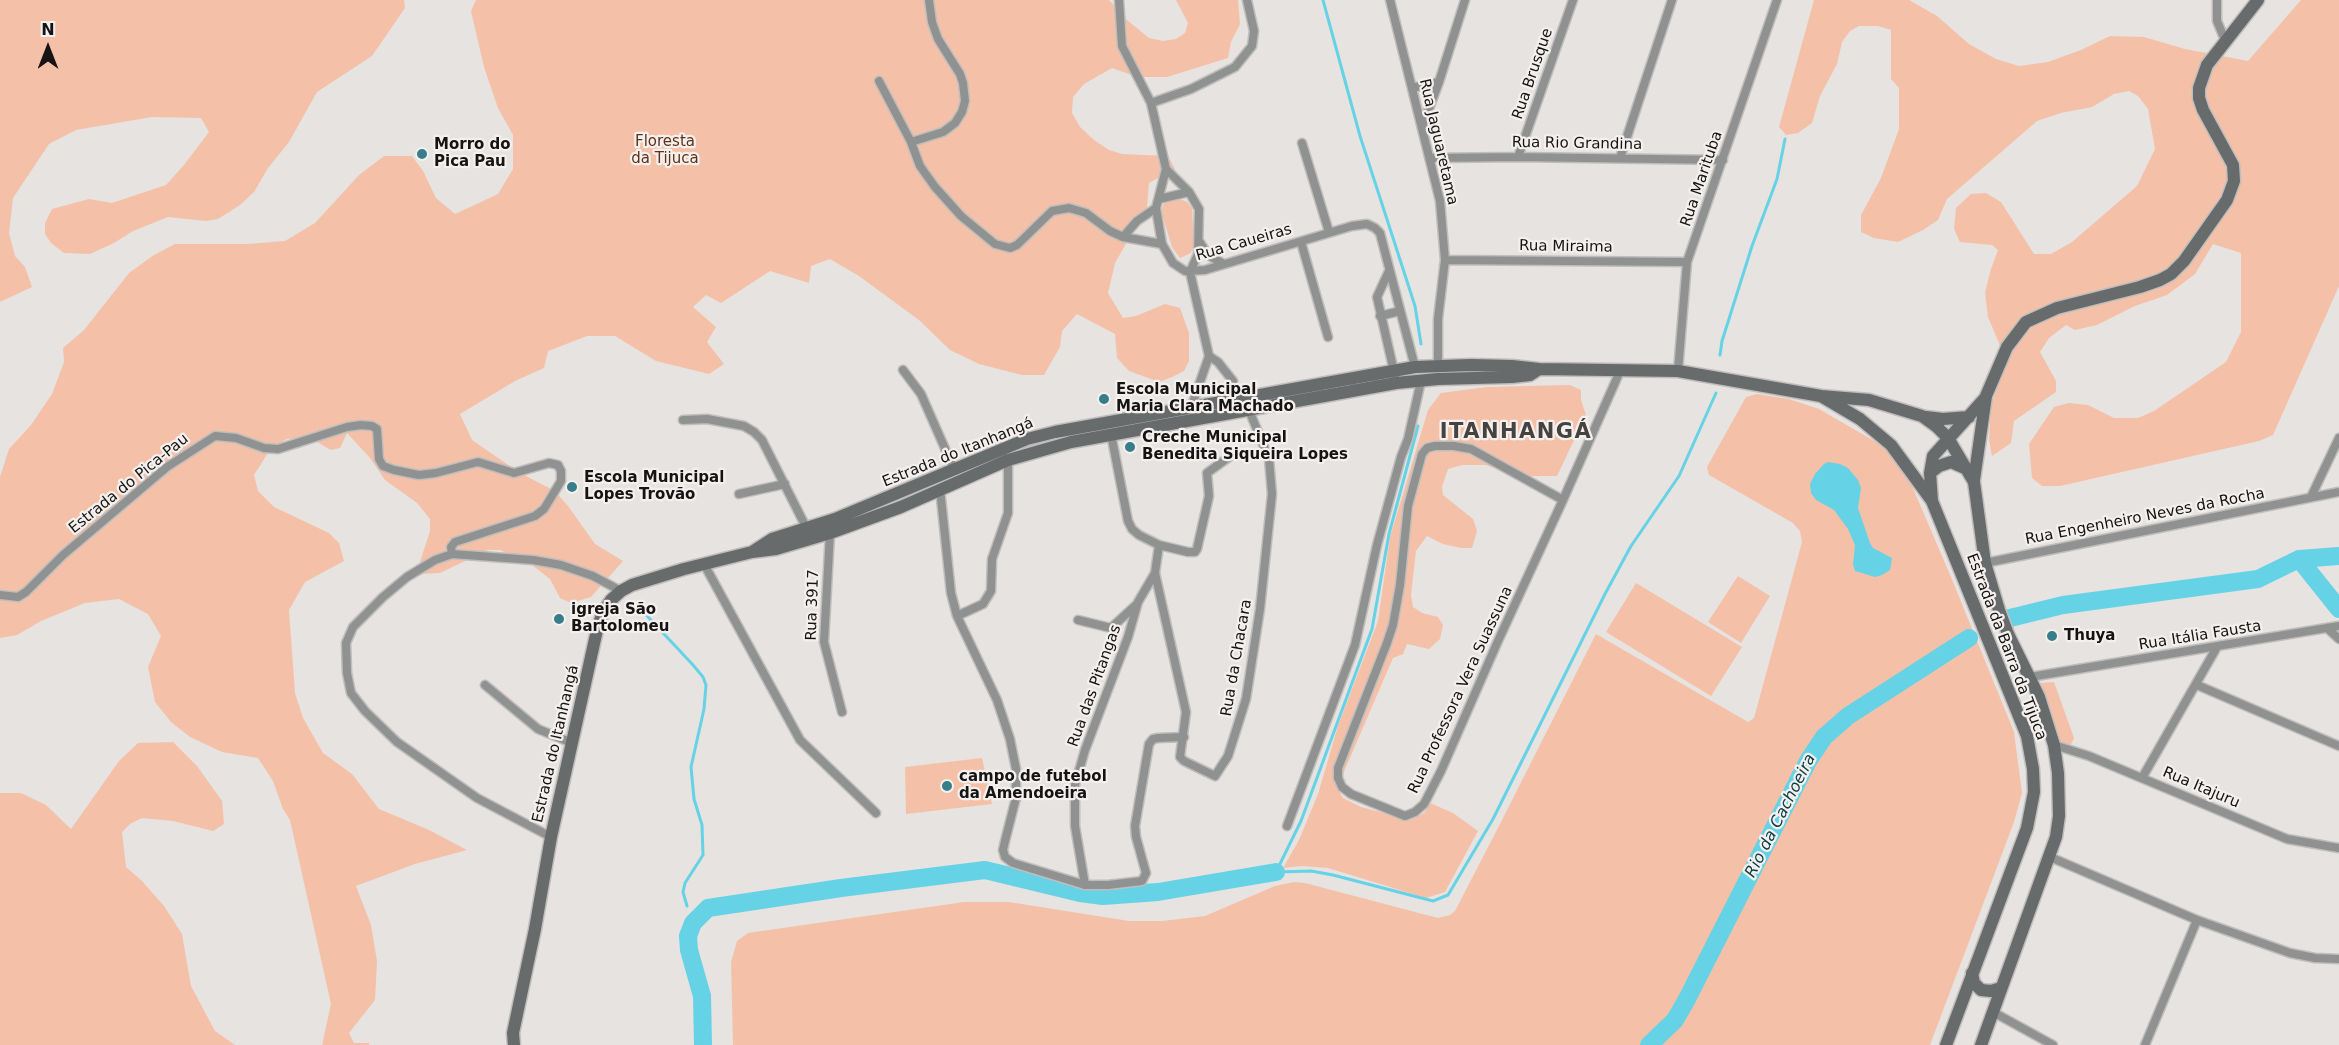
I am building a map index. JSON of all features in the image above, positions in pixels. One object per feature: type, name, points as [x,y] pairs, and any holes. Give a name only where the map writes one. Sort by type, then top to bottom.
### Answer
[{"type":"main road","points":[[1930,473],[1938,466],[1951,462],[1971,476],[1986,396],[2007,347],[2026,322],[2057,308],[2140,287],[2171,274],[2184,261],[2227,200],[2234,181],[2233,165],[2203,110],[2199,88],[2207,65],[2258,0]]},
{"type":"main road","name":"Estrada do Itanhangá","points":[[514,1045],[513,1033],[535,930],[551,837],[597,630],[610,600],[621,591],[650,579],[704,564],[752,552],[776,549],[830,533],[901,507],[1008,460],[1071,442],[1249,410],[1395,377],[1415,367],[1512,366],[1539,369],[1678,371],[1821,396]]},
{"type":"main road","name":"Estrada do Itanhangá","points":[[752,552],[772,539],[807,529],[1027,439],[1055,432],[1191,408],[1395,377],[1421,381],[1512,377],[1530,375],[1539,369]]},
{"type":"main road","name":"Estrada da Barra da Tijuca","points":[[1821,396],[1869,400],[1922,416],[1948,438],[1971,476],[1986,563],[2008,634],[2039,697],[2054,746],[2058,773],[2059,816],[2050,858],[2026,916],[1981,1045]]},
{"type":"main road","name":"Estrada da Barra da Tijuca","points":[[1821,396],[1860,419],[1891,445],[1932,501],[2027,736],[2033,769],[2034,792],[2027,828],[1946,1045]]},
{"type":"main road","points":[[1930,473],[1933,456],[1986,396]]},
{"type":"main road","points":[[1922,416],[1943,419],[1969,417]]},
{"type":"main road","name":"Estrada da Barra da Tijuca","points":[[1930,473],[1932,501]]},
{"type":"main road","points":[[1972,973],[1974,983],[1981,990],[1991,991],[2001,988]]},
{"type":"street","points":[[910,141],[944,132],[955,123],[962,112],[965,101],[960,74],[935,31],[929,0]]},
{"type":"street","points":[[1119,0],[1122,46],[1151,103],[1166,170],[1189,192],[1199,209],[1198,254],[1190,272],[1209,356],[1191,408]]},
{"type":"street","points":[[1151,103],[1210,80],[1235,67],[1241,61],[1252,46],[1254,32],[1247,0]]},
{"type":"street","name":"Rua Jaguaretama","points":[[1390,0],[1440,201],[1445,260],[1438,319],[1438,365]]},
{"type":"street","points":[[1422,127],[1465,0]]},
{"type":"street","name":"Rua Brusque","points":[[1518,157],[1573,0]]},
{"type":"street","points":[[1620,158],[1672,0]]},
{"type":"street","name":"Rua Marituba","points":[[1678,371],[1687,262],[1777,0]]},
{"type":"street","points":[[2217,0],[2217,21],[2225,40]]},
{"type":"street","points":[[879,81],[910,141],[920,166],[961,216],[995,244],[1010,248],[1017,245],[1052,211],[1060,209],[1086,213],[1110,231],[1123,237],[1162,244]]},
{"type":"street","points":[[1412,88],[1439,82]]},
{"type":"street","points":[[1302,143],[1329,232]]},
{"type":"street","name":"Rua Rio Grandina","points":[[1431,158],[1723,160]]},
{"type":"street","name":"Rua Caueiras","points":[[1166,170],[1156,208],[1162,244],[1173,263],[1180,269],[1190,272],[1205,270],[1329,232],[1366,224],[1375,228],[1380,233],[1415,367]]},
{"type":"street","points":[[1159,199],[1189,192]]},
{"type":"street","points":[[1123,237],[1137,221],[1156,208]]},
{"type":"street","points":[[1199,241],[1208,255],[1222,263]]},
{"type":"street","points":[[1301,242],[1328,337]]},
{"type":"street","name":"Rua Miraima","points":[[1445,260],[1687,262]]},
{"type":"street","points":[[1389,271],[1377,297],[1395,377]]},
{"type":"street","points":[[1380,316],[1400,311]]},
{"type":"street","points":[[1209,356],[1218,362],[1233,381]]},
{"type":"street","name":"Rua Professora Vera Suassuna","points":[[1563,500],[1471,449],[1435,446],[1427,448],[1422,454],[1408,506],[1400,585],[1388,643],[1338,768],[1338,778],[1342,787],[1351,794],[1405,816],[1415,812],[1424,804],[1563,500],[1621,369]]},
{"type":"street","points":[[903,370],[921,394],[934,419],[954,470]]},
{"type":"street","points":[[1287,826],[1355,645],[1377,545],[1408,439],[1421,381]]},
{"type":"street","name":"Rua da Chacara","points":[[1160,545],[1155,573],[1186,712],[1180,757],[1215,776],[1228,756],[1246,699],[1260,609],[1272,494],[1269,459],[1249,410]]},
{"type":"street","points":[[683,420],[707,418],[744,426],[754,432],[762,440],[807,529]]},
{"type":"street","name":"Estrada do Pica-Pau","points":[[0,595],[18,597],[26,592],[63,555],[167,467],[215,436],[236,438],[264,448],[278,449],[362,424],[377,429],[379,459],[383,466],[394,470],[419,475],[436,474],[478,462],[514,472],[549,463],[558,465],[561,471],[561,481],[544,509],[536,516],[455,542],[451,547],[452,554]]},
{"type":"street","points":[[1112,434],[1128,521],[1132,529],[1160,545],[1188,552],[1195,552],[1197,549],[1209,496],[1207,473],[1229,457]]},
{"type":"street","points":[[2311,497],[2339,438]]},
{"type":"street","points":[[957,616],[983,604],[991,591],[992,559],[1008,513],[1008,460]]},
{"type":"street","points":[[739,494],[784,484]]},
{"type":"street","points":[[940,489],[949,573],[957,616],[997,700],[1014,759],[1016,798],[1003,850],[1005,857],[1012,863],[1085,885],[1142,881],[1145,878],[1144,864],[1135,826],[1149,744],[1153,739],[1184,736]]},
{"type":"street","name":"Rua Engenheiro Neves da Rocha","points":[[1986,563],[2339,492]]},
{"type":"street","name":"Rua 3917","points":[[830,533],[824,642],[843,712]]},
{"type":"street","points":[[551,837],[506,815],[454,784],[397,742],[365,711],[351,693],[347,673],[346,643],[353,627],[383,597],[408,577],[435,560],[452,554],[533,560],[561,565],[593,576],[621,591]]},
{"type":"street","points":[[704,564],[800,740],[876,813]]},
{"type":"street","name":"Rua das Pitangas","points":[[1085,885],[1075,826],[1075,785],[1085,750],[1128,637],[1138,602],[1155,573]]},
{"type":"street","points":[[1078,620],[1111,628],[1116,626],[1138,602]]},
{"type":"street","name":"Rua Itália Fausta","points":[[2030,677],[2339,626]]},
{"type":"street","points":[[2327,628],[2339,639]]},
{"type":"street","points":[[2142,778],[2217,647]]},
{"type":"street","points":[[485,685],[538,729],[572,742]]},
{"type":"street","points":[[2196,686],[2339,746]]},
{"type":"street","name":"Rua Itajuru","points":[[2054,746],[2089,756],[2287,839],[2339,848]]},
{"type":"street","points":[[2050,858],[2197,920],[2290,953],[2315,958],[2339,959]]},
{"type":"street","points":[[2145,1045],[2197,920]]},
{"type":"street","points":[[1993,1012],[2053,1045]]},
{"type":"green space","points":[[0,0],[404,0],[405,8],[372,56],[317,92],[289,142],[268,168],[254,192],[240,205],[218,219],[206,221],[168,217],[133,231],[90,254],[64,253],[51,243],[45,234],[45,223],[52,209],[89,199],[112,203],[166,185],[209,132],[201,118],[152,117],[76,130],[49,144],[13,198],[9,233],[15,256],[25,267],[32,287],[0,302]]},
{"type":"green space","name":"Floresta da Tijuca","points":[[476,0],[1109,0],[1127,20],[1149,38],[1163,41],[1176,39],[1185,33],[1188,23],[1176,0],[1238,0],[1240,24],[1231,42],[1228,58],[1167,77],[1137,77],[1112,68],[1084,84],[1073,97],[1072,113],[1080,127],[1094,140],[1109,150],[1122,154],[1168,156],[1175,169],[1149,183],[1147,207],[1115,263],[1108,293],[1123,318],[1136,316],[1165,304],[1180,308],[1189,333],[1189,361],[1184,371],[1172,377],[1159,382],[1129,371],[1117,358],[1115,334],[1077,314],[1062,331],[1060,347],[1044,375],[1022,375],[979,364],[950,350],[919,320],[859,276],[830,259],[811,266],[809,283],[770,271],[721,303],[706,295],[693,307],[716,327],[707,342],[724,364],[709,374],[656,361],[615,336],[587,336],[548,351],[544,368],[515,381],[460,414],[472,440],[520,473],[555,491],[595,544],[623,561],[591,597],[571,603],[560,598],[550,579],[532,565],[500,550],[488,550],[440,573],[421,574],[420,562],[430,531],[430,519],[417,503],[385,480],[370,458],[347,433],[340,448],[331,450],[310,438],[287,439],[271,448],[254,475],[258,491],[274,507],[329,533],[339,543],[344,561],[305,582],[289,610],[295,693],[303,718],[323,753],[352,774],[379,809],[429,830],[467,850],[415,864],[356,886],[371,925],[377,961],[375,1000],[349,1033],[354,1043],[369,1043],[369,1045],[322,1045],[331,1004],[290,820],[283,809],[273,781],[258,758],[222,752],[190,737],[171,722],[155,702],[148,667],[161,636],[148,614],[119,599],[85,603],[41,621],[17,635],[0,638],[0,477],[9,449],[31,425],[52,394],[64,362],[63,348],[84,330],[129,273],[154,255],[175,244],[248,244],[285,241],[315,223],[359,175],[384,156],[412,156],[423,171],[436,198],[455,214],[498,194],[513,169],[513,135],[498,108],[484,67],[471,11]]},
{"type":"green space","points":[[1814,0],[1909,0],[1937,16],[1969,44],[1996,59],[2019,66],[2048,62],[2110,36],[2144,37],[2185,49],[2248,61],[2301,0],[2339,0],[2339,286],[2273,435],[2259,441],[2060,486],[2042,486],[2032,478],[2029,444],[2054,407],[2069,403],[2088,405],[2114,418],[2138,418],[2154,411],[2226,362],[2241,332],[2241,253],[2213,244],[2195,274],[2167,295],[2135,306],[2097,325],[2075,330],[2066,325],[2049,338],[2040,352],[2056,381],[2056,392],[2014,421],[2011,443],[1992,456],[1989,440],[1991,405],[2007,362],[1988,317],[1985,292],[1998,250],[1992,245],[1960,242],[1954,229],[1956,208],[1971,194],[1986,193],[2001,202],[2034,254],[2051,254],[2072,242],[2137,186],[2155,149],[2148,109],[2138,96],[2129,91],[2114,94],[2092,107],[2061,113],[2037,121],[1947,199],[1938,220],[1898,242],[1874,238],[1861,232],[1861,215],[1881,178],[1899,129],[1899,88],[1891,79],[1891,30],[1878,26],[1859,26],[1850,31],[1842,42],[1837,64],[1820,96],[1812,123],[1798,133],[1786,135],[1779,127]]},
{"type":"green space","points":[[1180,199],[1192,208],[1194,245],[1191,253],[1180,258],[1172,247],[1161,211],[1164,203]]},
{"type":"green space","points":[[1570,385],[1581,390],[1581,400],[1586,415],[1557,476],[1516,476],[1486,465],[1462,465],[1448,469],[1442,487],[1443,495],[1473,519],[1477,531],[1472,548],[1443,544],[1427,536],[1416,551],[1411,595],[1413,607],[1422,613],[1438,617],[1443,625],[1440,639],[1429,649],[1407,644],[1403,654],[1393,658],[1337,788],[1343,798],[1361,807],[1410,820],[1424,813],[1430,803],[1453,813],[1478,831],[1445,892],[1426,898],[1328,868],[1302,866],[1283,868],[1299,840],[1318,794],[1338,726],[1378,621],[1390,537],[1428,410],[1441,393],[1487,387]]},
{"type":"green space","points":[[1757,394],[1789,399],[1819,409],[1883,446],[1904,473],[1912,486],[1951,577],[2014,732],[2022,793],[2014,822],[1930,1045],[733,1045],[731,962],[737,941],[748,933],[964,902],[1009,902],[1129,921],[1162,921],[1205,916],[1275,886],[1294,882],[1438,918],[1450,915],[1455,911],[1596,634],[1748,722],[1754,718],[1802,542],[1800,531],[1793,523],[1709,475],[1707,467],[1746,397]]},
{"type":"green space","points":[[1738,576],[1770,596],[1741,643],[1708,622]]},
{"type":"green space","points":[[1636,583],[1742,647],[1711,696],[1606,632]]},
{"type":"green space","points":[[2054,682],[2074,738],[2071,744],[2065,747],[2059,745],[2038,683]]},
{"type":"green space","points":[[173,742],[197,766],[222,801],[224,824],[213,831],[173,821],[142,818],[130,824],[122,832],[126,867],[164,906],[182,934],[191,986],[215,1031],[235,1045],[0,1045],[0,793],[21,793],[46,805],[71,829],[119,761],[138,743]]},
{"type":"green space","name":"campo de futebol da Amendoeira","points":[[982,758],[992,804],[906,814],[905,767]]},
{"type":"water","points":[[1828,462],[1848,468],[1858,480],[1861,488],[1858,508],[1870,543],[1873,548],[1892,558],[1890,570],[1882,575],[1875,577],[1855,571],[1853,564],[1855,545],[1848,529],[1834,510],[1816,500],[1811,493],[1810,484],[1815,474]]},
{"type":"waterway","points":[[1323,0],[1360,136],[1415,306],[1421,344]]},
{"type":"waterway","points":[[1720,355],[1722,341],[1752,246],[1777,179],[1785,139]]},
{"type":"waterway","points":[[1418,426],[1389,534],[1372,629],[1301,821],[1276,872],[1311,871],[1333,875],[1433,901],[1448,895],[1493,819],[1631,546],[1679,476],[1716,393]]},
{"type":"waterway","name":"Rio da Cachoeira","points":[[2010,618],[2063,605],[2258,579],[2299,559],[2339,556]]},
{"type":"waterway","points":[[2299,559],[2339,609]]},
{"type":"waterway","points":[[636,604],[693,665],[703,677],[706,685],[704,709],[691,767],[694,799],[702,825],[703,855],[685,883],[683,892],[687,906]]},
{"type":"waterway","name":"Rio da Cachoeira","points":[[1649,1045],[1675,1020],[1686,1001],[1808,761],[1824,737],[1848,716],[1969,638]]},
{"type":"waterway","points":[[703,1045],[702,996],[689,950],[688,936],[693,923],[708,908],[985,870],[1080,893],[1103,896],[1158,892],[1276,872]]},
{"type":"place","name":"Morro do Pica Pau","points":[[422,154]]},
{"type":"place","name":"Escola Municipal Maria Clara Machado","points":[[1104,399]]},
{"type":"place","name":"Creche Municipal Benedita Siqueira Lopes","points":[[1130,447]]},
{"type":"place","name":"Escola Municipal Lopes Trovão","points":[[572,487]]},
{"type":"place","name":"igreja São Bartolomeu","points":[[559,619]]},
{"type":"place","name":"Thuya","points":[[2052,636]]},
{"type":"place","name":"campo de futebol da Amendoeira","points":[[947,786]]},
{"type":"district","name":"ITANHANGÁ","points":[[1516,433]]}]
